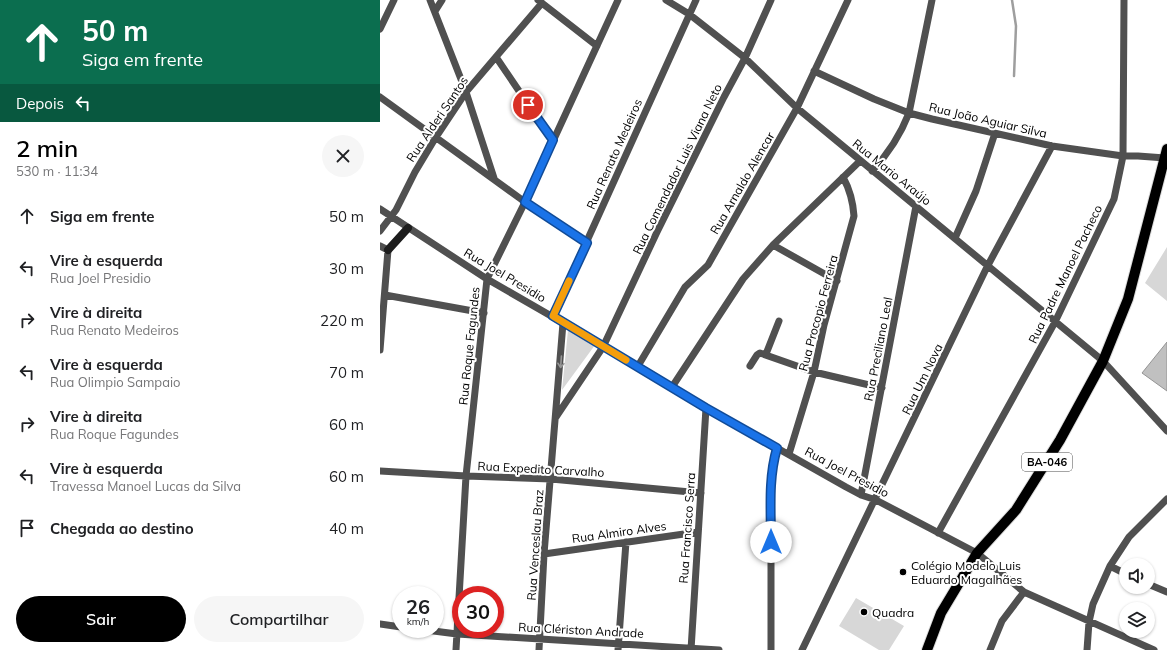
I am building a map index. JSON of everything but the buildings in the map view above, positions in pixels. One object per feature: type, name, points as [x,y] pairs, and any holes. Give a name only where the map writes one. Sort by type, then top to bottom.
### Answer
[{"type":"main road","name":"BA-046","points":[[927,650],[941,613],[977,553],[1016,510],[1064,433],[1103,361],[1128,299],[1166,154]]},
{"type":"street","points":[[380,29],[394,0]]},
{"type":"street","points":[[430,0],[466,92],[494,179]]},
{"type":"street","points":[[434,11],[442,0]]},
{"type":"street","name":"Rua Roque Fagundes","points":[[460,586],[466,476],[487,279],[525,202],[618,0]]},
{"type":"street","name":"Rua Mario Araújo","points":[[666,0],[689,14],[745,58],[797,108],[955,238],[987,267],[1103,361],[1167,431]]},
{"type":"street","name":"Rua Renato Medeiros","points":[[553,316],[587,243],[617,171],[696,0]]},
{"type":"street","name":"Rua Comendador Luis Viana Neto","points":[[556,417],[603,347],[657,232],[745,58],[771,0]]},
{"type":"street","name":"Rua Arnaldo Alencar","points":[[638,366],[685,287],[708,264],[797,108],[848,0]]},
{"type":"street","points":[[872,171],[894,146],[903,130],[909,113],[932,0]]},
{"type":"street","name":"Rua Padre Manoel Pacheco","points":[[938,533],[1056,322],[1114,199],[1122,156],[1124,0]]},
{"type":"street","points":[[540,2],[597,46]]},
{"type":"street","name":"Rua Alderi Santos","points":[[380,231],[392,216],[436,137],[466,92],[540,2]]},
{"type":"street","points":[[496,57],[553,140]]},
{"type":"street","name":"Rua João Aguiar Silva","points":[[814,71],[874,99],[909,113],[1052,146],[1122,156],[1166,154]]},
{"type":"street","points":[[380,97],[525,202],[587,243]]},
{"type":"street","points":[[955,238],[976,191],[995,133]]},
{"type":"street","name":"Rua Um Nova","points":[[802,650],[876,500],[987,267],[1052,146]]},
{"type":"street","points":[[672,387],[743,279],[773,245],[860,161]]},
{"type":"street","name":"Rua Procopio Ferreira","points":[[789,454],[814,372],[824,325],[854,216],[853,202],[843,177]]},
{"type":"street","name":"Rua Preciliano Leal","points":[[861,495],[916,206]]},
{"type":"street","name":"Rua Joel Presidio","points":[[380,209],[487,279],[638,366],[706,408],[861,495],[876,500],[977,553],[1024,592],[1151,649]]},
{"type":"street","points":[[380,350],[388,250],[408,228]]},
{"type":"street","points":[[773,245],[837,281]]},
{"type":"street","points":[[380,246],[388,250]]},
{"type":"street","points":[[385,294],[484,313]]},
{"type":"street","points":[[766,354],[779,321]]},
{"type":"street","name":"Rua Venceslau Braz","points":[[539,650],[544,554],[564,323]]},
{"type":"street","points":[[750,366],[758,353],[766,354],[814,372],[882,388]]},
{"type":"street","name":"Rua Francisco Serra","points":[[691,649],[706,408]]},
{"type":"street","points":[[771,650],[771,481],[773,463],[777,448]]},
{"type":"street","name":"Rua Expedito Carvalho","points":[[380,471],[551,479],[700,493]]},
{"type":"street","points":[[1087,650],[1089,622],[1099,589],[1110,566],[1129,537],[1167,499]]},
{"type":"street","name":"Rua Almiro Alves","points":[[544,554],[698,532]]},
{"type":"street","points":[[618,647],[626,542]]},
{"type":"street","points":[[1110,566],[1119,570]]},
{"type":"street","points":[[1155,587],[1167,592]]},
{"type":"street","points":[[990,650],[1002,621],[1024,592]]},
{"type":"street","points":[[380,624],[392,626]]},
{"type":"street","name":"Rua Clériston Andrade","points":[[504,637],[618,647],[719,650]]},
{"type":"street","name":"Rua Roque Fagundes","points":[[456,650],[458,638]]},
{"type":"shaded area","points":[[1167,247],[1167,301],[1145,283]]},
{"type":"shaded area","points":[[568,330],[595,345],[562,390]]},
{"type":"shaded area","name":"Quadra","points":[[856,598],[904,626],[889,650],[879,650],[839,626]]},
{"type":"waterway","points":[[1012,0],[1016,26],[1014,76]]},
{"type":"slow traffic","points":[[569,281],[553,316],[626,360]]},
{"type":"place","name":"Colégio Modelo Luis Eduardo Magalhães","points":[[903,572]]},
{"type":"place","name":"Quadra","points":[[864,612]]},
{"type":"route","points":[[528,105],[553,140],[525,202],[587,243],[553,316],[706,408],[777,448],[773,463],[771,481],[771,542]]}]
